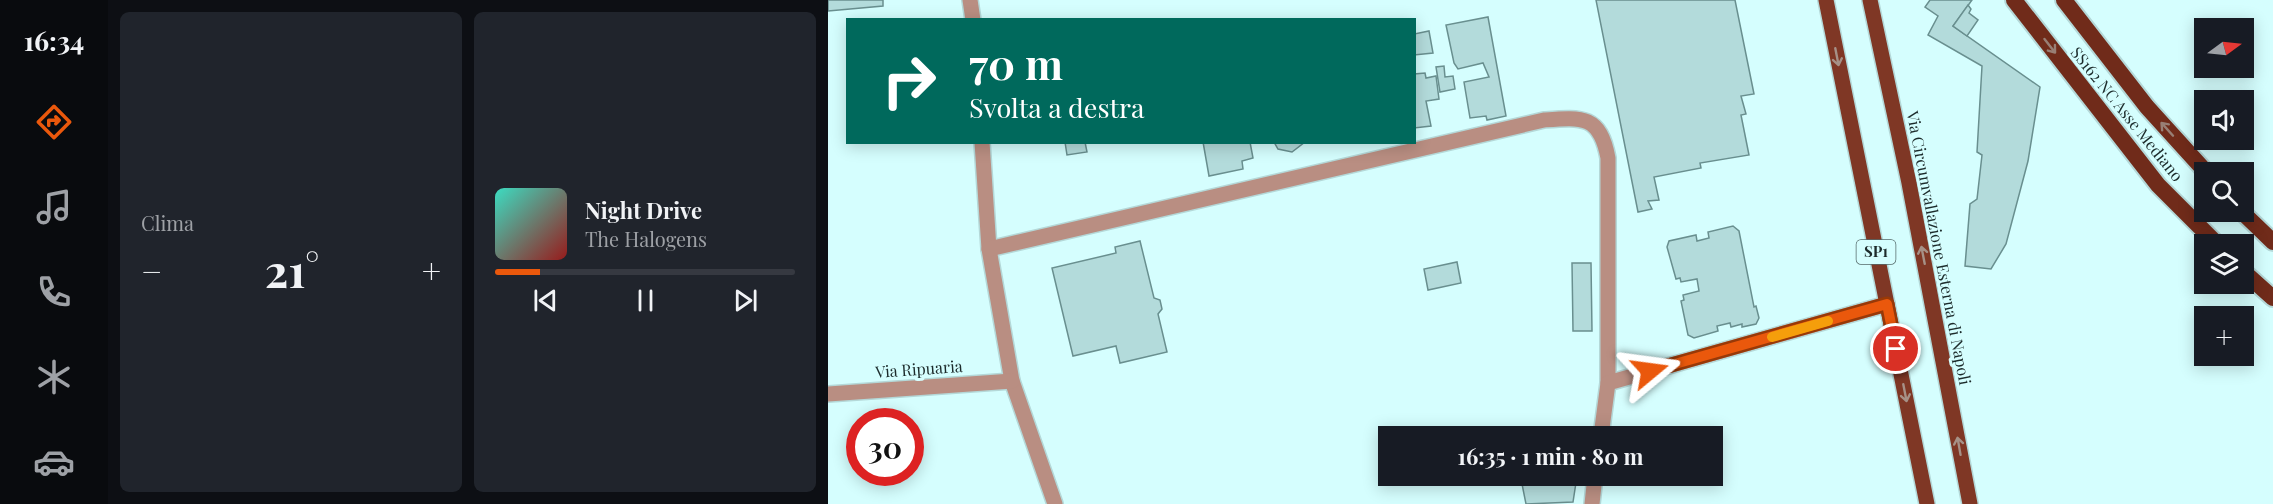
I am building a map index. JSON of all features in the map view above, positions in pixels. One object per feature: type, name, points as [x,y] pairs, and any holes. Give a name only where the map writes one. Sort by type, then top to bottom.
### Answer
[{"type":"highway","name":"SS162 NC Asse Mediano","points":[[2014,0],[2158,185],[2207,234]]},
{"type":"highway","name":"SS162 NC Asse Mediano","points":[[2064,0],[2147,107],[2197,162]]},
{"type":"highway","points":[[2252,222],[2273,242]]},
{"type":"highway","points":[[2254,281],[2273,298]]},
{"type":"main road","name":"SP1","points":[[1826,0],[1927,504]]},
{"type":"main road","name":"Via Circumvallazione Esterna di Napoli","points":[[1870,0],[1909,183],[1970,504]]},
{"type":"street","points":[[970,0],[973,18]]},
{"type":"street","points":[[989,249],[1544,120],[1578,117],[1591,122],[1604,136],[1608,158],[1608,383],[1602,426]]},
{"type":"street","points":[[982,144],[989,249],[1012,381],[1055,504]]},
{"type":"street","points":[[1608,383],[1887,304]]},
{"type":"street","name":"Via Ripuaria","points":[[828,394],[1012,381]]},
{"type":"street","points":[[1592,504],[1594,486]]},
{"type":"building","points":[[828,0],[883,0],[883,6],[828,11]]},
{"type":"building","points":[[1596,0],[1735,0],[1754,94],[1741,96],[1746,114],[1741,115],[1749,155],[1700,163],[1701,168],[1654,177],[1659,200],[1648,201],[1652,209],[1638,212]]},
{"type":"building","points":[[1930,0],[1972,0],[1953,26],[2040,87],[2028,161],[2006,244],[1991,269],[1965,266],[1970,204],[1977,199],[1982,155],[1977,152],[1982,66],[1928,35],[1938,16],[1925,7]]},
{"type":"building","points":[[1968,5],[1971,9],[1969,13],[1978,20],[1967,36],[1953,26]]},
{"type":"building","points":[[1488,17],[1506,116],[1487,120],[1486,116],[1470,118],[1464,82],[1489,77],[1483,63],[1458,69],[1454,63],[1446,25]]},
{"type":"building","points":[[1429,31],[1433,53],[1416,55],[1416,34]]},
{"type":"building","points":[[1444,66],[1445,77],[1453,76],[1455,89],[1440,92],[1436,67]]},
{"type":"building","points":[[1425,73],[1426,78],[1436,76],[1439,99],[1426,101],[1431,126],[1416,128],[1416,74]]},
{"type":"building","points":[[1065,144],[1085,144],[1087,152],[1067,155]]},
{"type":"building","points":[[1203,144],[1250,144],[1253,158],[1242,161],[1243,169],[1209,176]]},
{"type":"building","points":[[1275,144],[1302,144],[1292,152],[1278,149]]},
{"type":"building","points":[[1733,226],[1739,231],[1754,307],[1756,306],[1759,318],[1756,324],[1731,327],[1730,323],[1717,326],[1718,331],[1694,338],[1688,335],[1681,301],[1684,300],[1683,295],[1699,291],[1697,279],[1681,282],[1680,278],[1676,279],[1667,247],[1669,241],[1696,235],[1697,241],[1709,238],[1708,232]]},
{"type":"building","points":[[1140,241],[1154,298],[1160,300],[1162,309],[1158,314],[1167,352],[1120,363],[1116,346],[1073,356],[1052,268],[1116,253],[1115,247]]},
{"type":"building","points":[[1457,262],[1461,283],[1428,290],[1424,269]]},
{"type":"building","points":[[1572,263],[1591,263],[1592,331],[1573,331]]},
{"type":"building","points":[[1522,486],[1575,486],[1573,502],[1526,504]]},
{"type":"slow traffic","points":[[1772,337],[1828,321]]},
{"type":"route","points":[[1650,371],[1887,304],[1896,349]]}]
